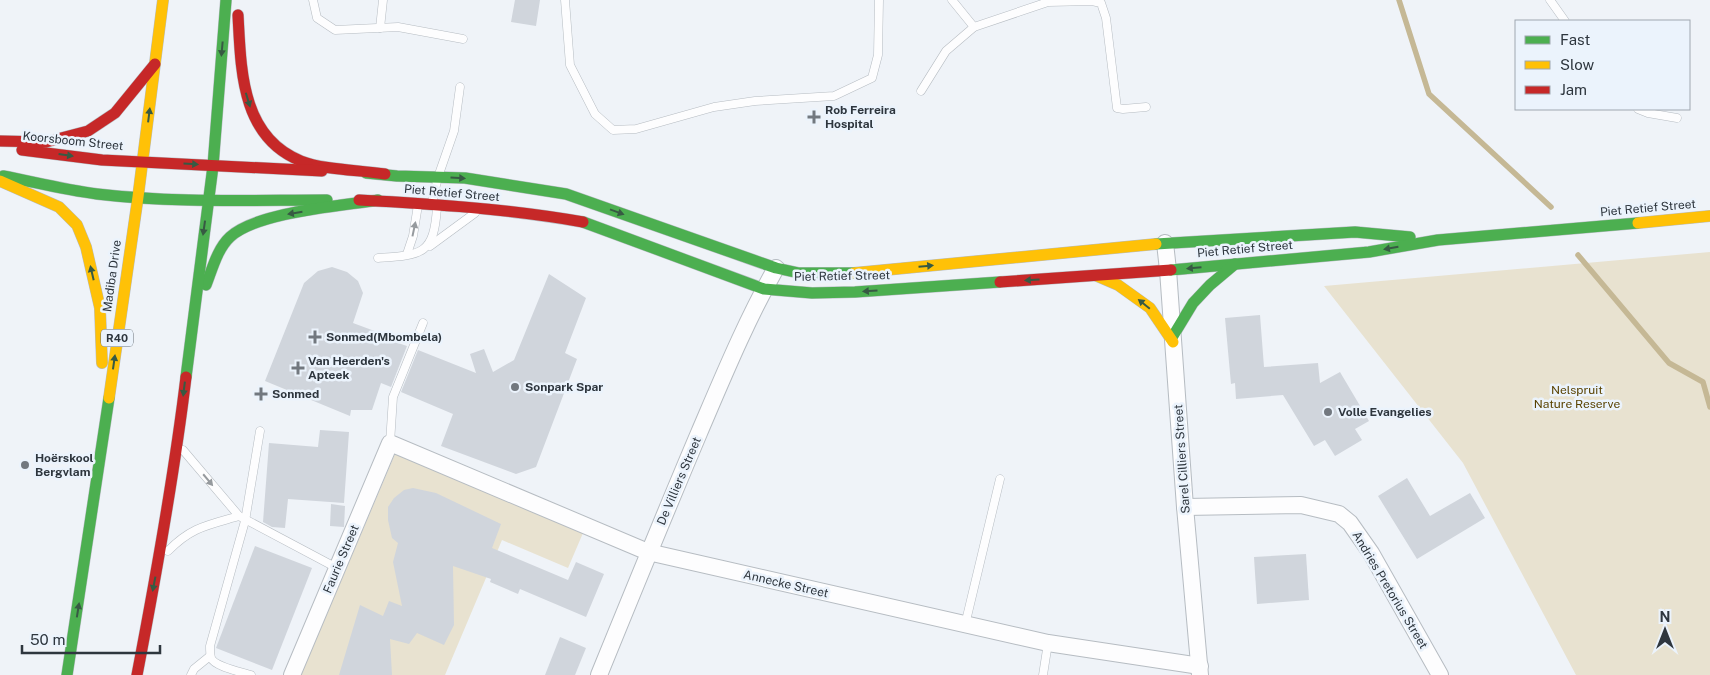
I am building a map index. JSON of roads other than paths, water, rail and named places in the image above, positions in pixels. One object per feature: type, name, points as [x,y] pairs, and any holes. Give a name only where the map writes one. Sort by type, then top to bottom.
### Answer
[{"type":"street","name":"Madiba Drive","points":[[67,675],[143,162],[162,0]]},
{"type":"street","points":[[137,675],[178,444],[192,320],[213,166],[226,0]]},
{"type":"street","points":[[238,0],[243,84],[253,117],[275,146],[304,162],[385,174]]},
{"type":"street","points":[[0,141],[46,142],[88,131],[115,113],[155,64]]},
{"type":"street","name":"Koorsboom Street","points":[[0,147],[102,160],[143,162]]},
{"type":"street","name":"Piet Retief Street","points":[[143,162],[438,177],[486,181],[566,194],[776,268],[799,273],[843,274],[1164,243],[1356,232],[1438,240]]},
{"type":"street","points":[[0,175],[97,194],[138,197]]},
{"type":"street","points":[[0,181],[58,207],[77,225],[86,247],[100,308],[105,426]]},
{"type":"street","name":"Piet Retief Street","points":[[138,197],[208,200],[378,200],[540,214],[589,223],[764,289],[812,293],[855,292],[1168,270],[1369,252],[1438,240],[1710,216]]},
{"type":"street","points":[[192,320],[220,252],[230,236],[245,227],[278,216],[378,200]]},
{"type":"street","name":"Sarel Cilliers Street","points":[[1164,243],[1168,270],[1185,507],[1200,670]]},
{"type":"street","points":[[1096,275],[1118,285],[1150,308],[1173,339],[1193,303],[1234,264]]},
{"type":"street","name":"De Villiers Street","points":[[599,675],[648,552],[734,352],[776,268]]},
{"type":"street","name":"Annecke Street","points":[[390,443],[648,552],[1048,643],[1200,670]]},
{"type":"street","name":"Faurie Street","points":[[292,675],[390,443]]},
{"type":"street","name":"Andries Pretorius Street","points":[[1185,507],[1301,505],[1339,514],[1350,523],[1371,553],[1440,675]]},
{"type":"lane","points":[[313,0],[316,18],[335,30],[398,27],[463,40]]},
{"type":"lane","points":[[380,28],[383,0]]},
{"type":"lane","points":[[564,0],[570,65],[595,114],[613,130],[636,129],[714,108],[755,100],[834,96],[855,87],[872,78],[878,55],[879,0]]},
{"type":"lane","points":[[952,0],[974,27]]},
{"type":"lane","points":[[1550,0],[1564,20]]},
{"type":"lane","points":[[921,91],[946,51],[974,27],[1048,2],[1092,1],[1101,3],[1106,18],[1117,108],[1146,107]]},
{"type":"lane","points":[[425,249],[433,237],[434,205],[438,177],[454,132],[460,88]]},
{"type":"lane","points":[[1640,110],[1677,118]]},
{"type":"lane","points":[[407,254],[413,236],[418,204]]},
{"type":"lane","points":[[378,258],[407,254],[425,249],[481,209]]},
{"type":"lane","points":[[390,443],[393,398],[423,323]]},
{"type":"lane","points":[[251,675],[219,665],[213,661],[210,656],[210,646],[242,519],[260,431]]},
{"type":"lane","points":[[178,444],[242,519],[337,568]]},
{"type":"lane","points":[[965,624],[1000,479]]},
{"type":"lane","points":[[159,559],[178,540],[204,525],[242,519]]},
{"type":"lane","points":[[1043,675],[1048,643]]},
{"type":"lane","points":[[191,675],[194,669],[210,656]]},
{"type":"waterway","points":[[1399,0],[1429,94],[1551,207]]},
{"type":"waterway","points":[[1578,255],[1669,363],[1703,382],[1710,407]]},
{"type":"place","name":"Rob Ferreira Hospital","points":[[814,117]]},
{"type":"place","name":"Sonmed(Mbombela)","points":[[315,337]]},
{"type":"place","name":"Van Heerden's Apteek","points":[[298,368]]},
{"type":"place","name":"Sonpark Spar","points":[[515,387]]},
{"type":"place","name":"Sonmed","points":[[261,394]]},
{"type":"place","name":"Volle Evangelies","points":[[1328,412]]},
{"type":"place","name":"Hoërskool Bergvlam","points":[[25,465]]},
{"type":"park label","name":"Nelspruit Nature Reserve","points":[[1577,397]]}]
